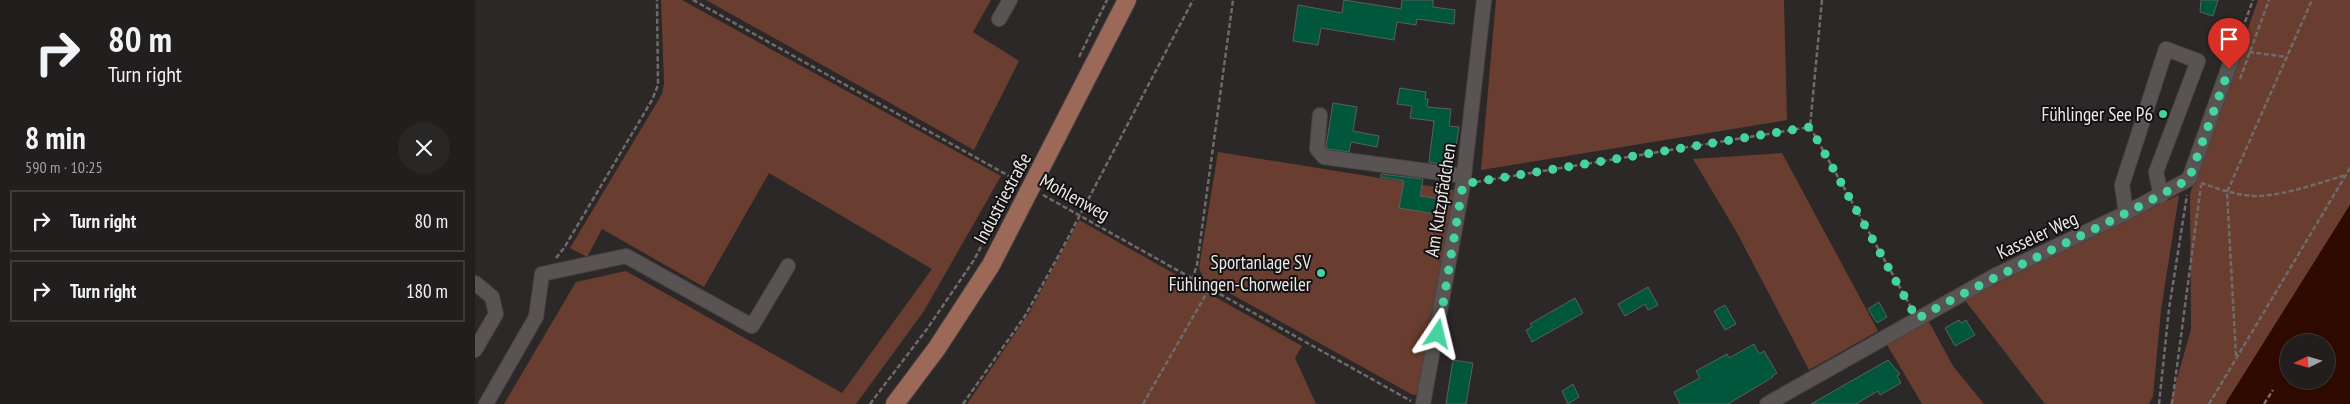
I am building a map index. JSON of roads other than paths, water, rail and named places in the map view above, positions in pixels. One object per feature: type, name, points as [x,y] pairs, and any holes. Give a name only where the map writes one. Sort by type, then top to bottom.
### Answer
[{"type":"main road","name":"Industriestraße","points":[[895,404],[991,265],[1024,184],[1127,0]]},
{"type":"street","points":[[999,19],[1010,0]]},
{"type":"street","name":"Am Kutzpfädchen","points":[[1423,404],[1464,180],[1484,0]]},
{"type":"street","name":"Kasseler Weg","points":[[1767,404],[1996,275],[2196,181],[2241,34]]},
{"type":"street","points":[[2126,213],[2122,185],[2166,49],[2198,61],[2156,172],[2161,196]]},
{"type":"street","points":[[1320,115],[1317,149],[1320,154],[1464,180]]},
{"type":"street","points":[[485,404],[535,318],[542,274],[626,256],[752,326],[788,266]]},
{"type":"street","points":[[475,283],[491,297],[496,314],[475,350]]},
{"type":"place","name":"Fühlinger See P6","points":[[2163,114]]},
{"type":"place","name":"Sportanlage SV Fühlingen-Chorweiler","points":[[1321,273]]}]
